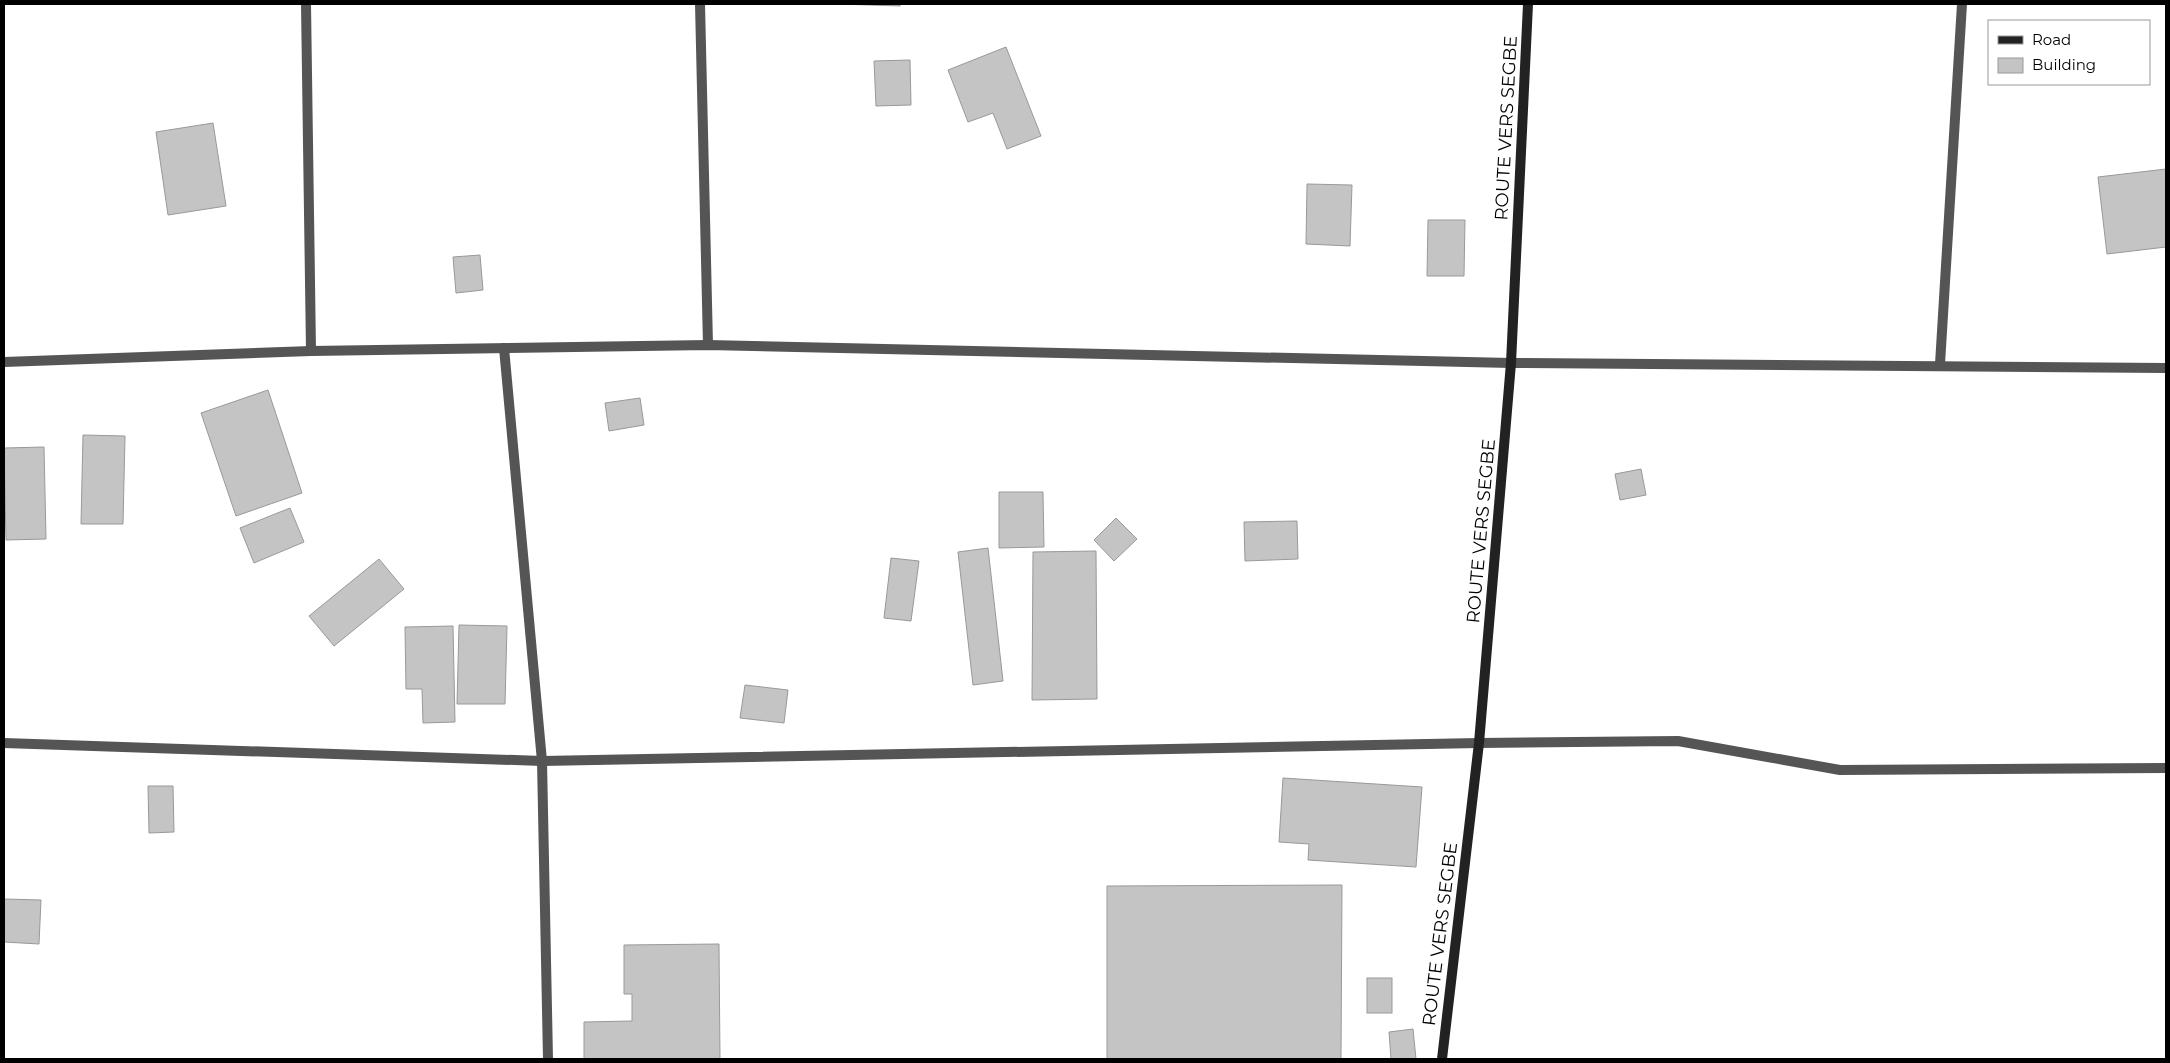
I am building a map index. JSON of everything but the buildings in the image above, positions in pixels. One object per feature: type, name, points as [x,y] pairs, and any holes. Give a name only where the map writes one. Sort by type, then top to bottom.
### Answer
[{"type":"main road","name":"ROUTE VERS SEGBE","points":[[1442,1059],[1479,743],[1511,363],[1528,4]]},
{"type":"street","points":[[306,4],[312,351]]},
{"type":"street","points":[[700,4],[708,345]]},
{"type":"street","points":[[1940,364],[1962,4]]},
{"type":"street","points":[[4,362],[312,351],[708,345],[1511,363],[1940,364],[2166,368]]},
{"type":"street","points":[[504,348],[542,761],[548,1059]]},
{"type":"street","points":[[4,743],[542,761],[1479,743],[1678,741],[1840,770],[2166,768]]}]
